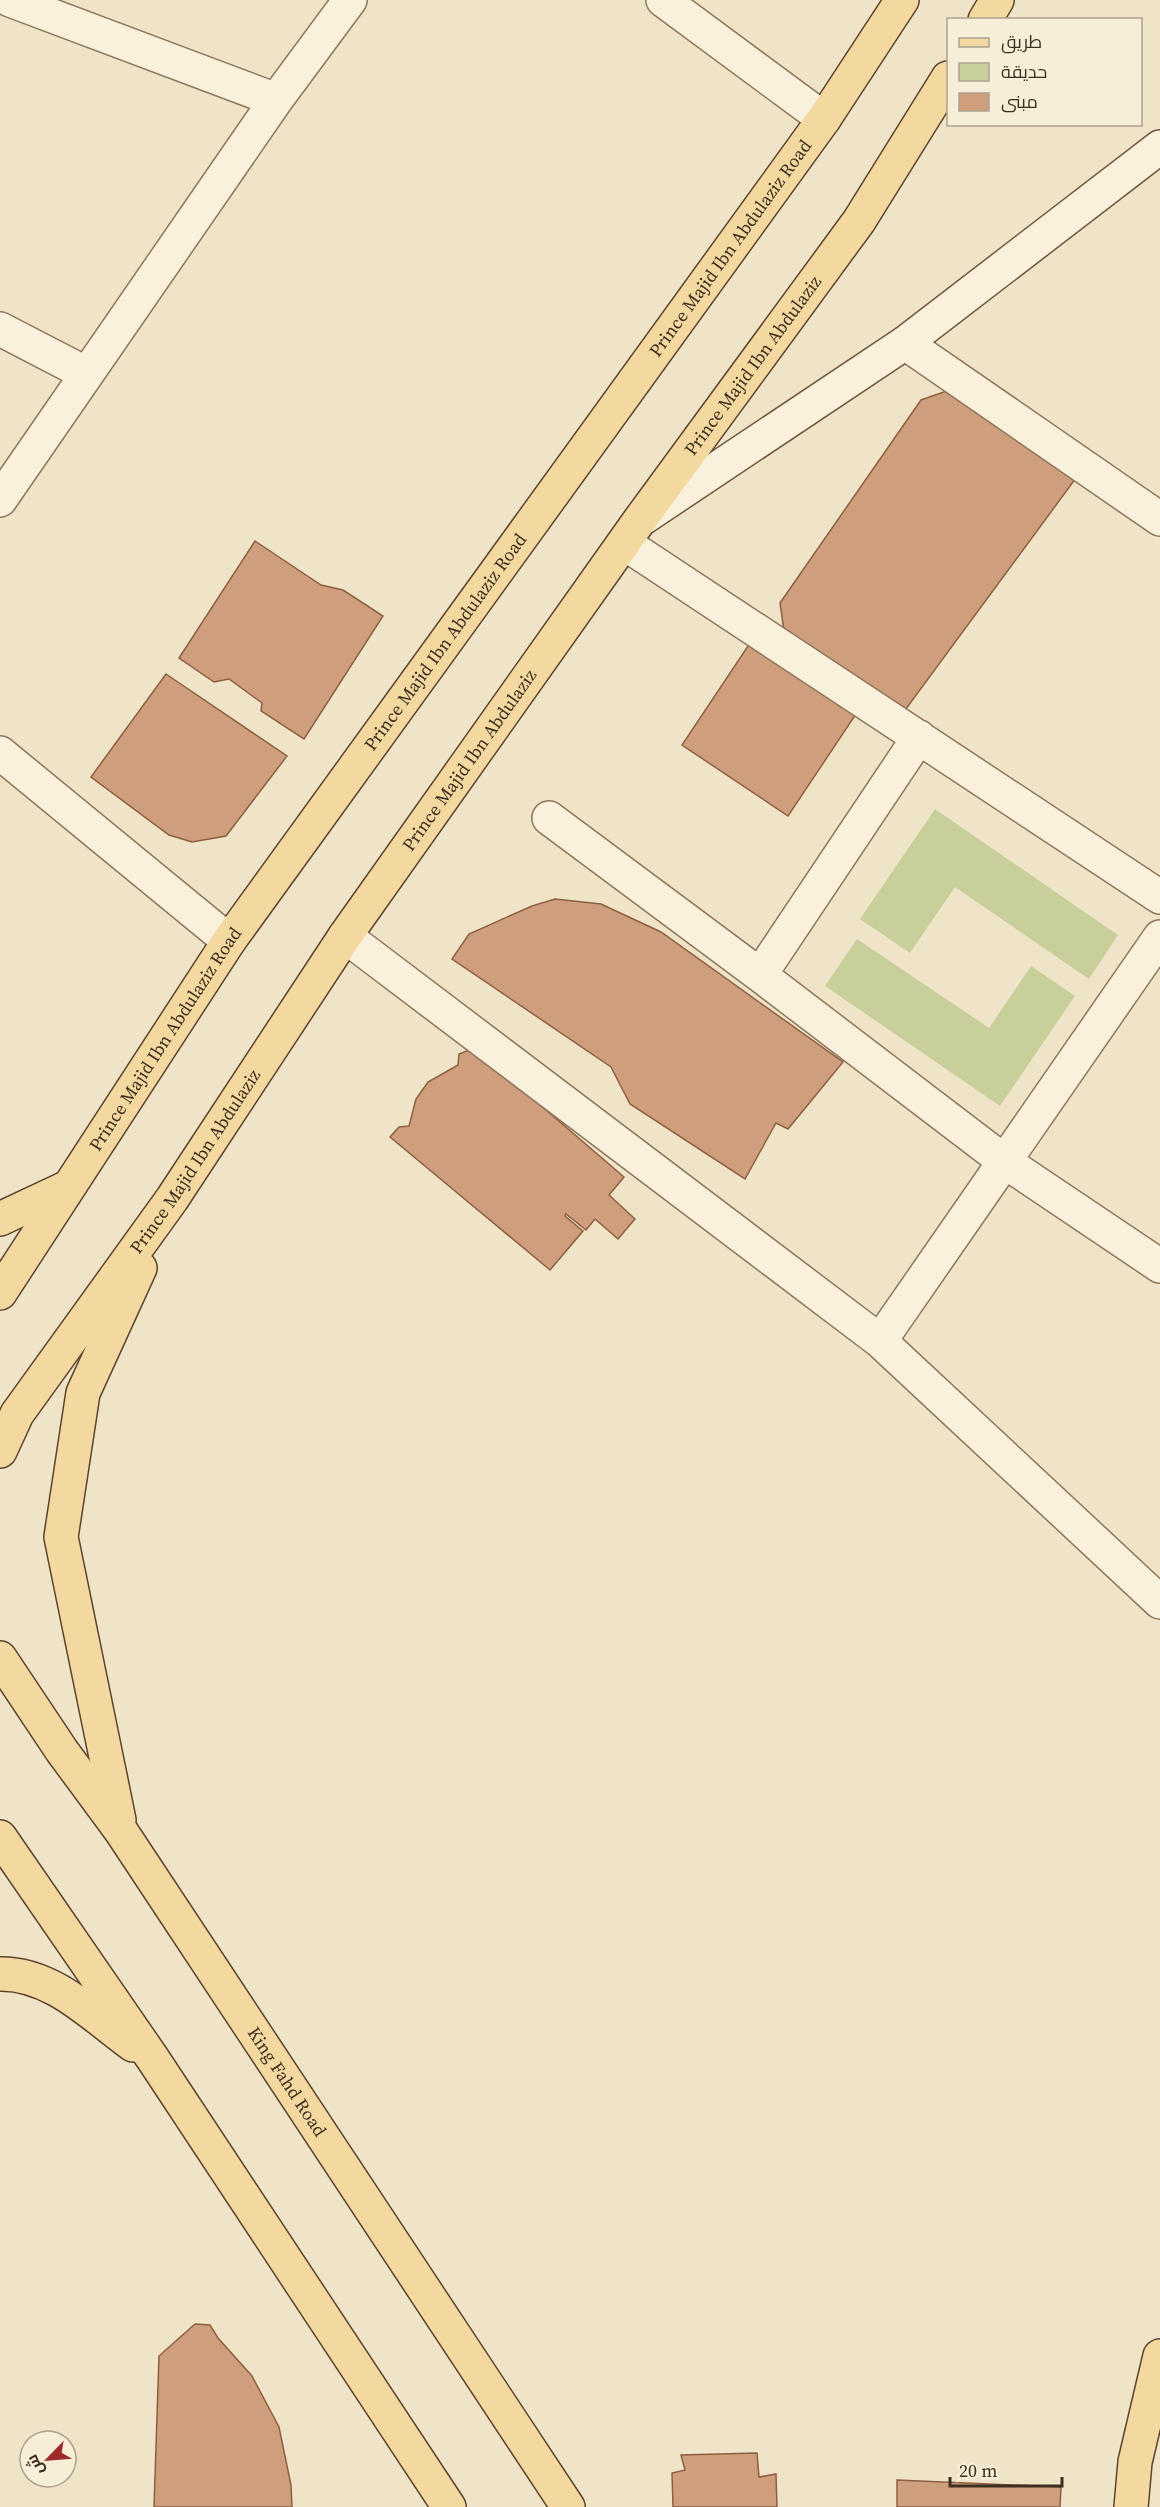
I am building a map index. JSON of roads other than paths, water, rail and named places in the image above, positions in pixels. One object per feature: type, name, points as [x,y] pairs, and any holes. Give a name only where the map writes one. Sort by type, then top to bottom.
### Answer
[{"type":"main road","name":"Prince Majid Ibn Abdulaziz Road","points":[[0,1293],[229,940],[824,119],[902,0]]},
{"type":"main road","points":[[986,18],[997,0]]},
{"type":"main road","name":"Prince Majid Ibn Abdulaziz","points":[[0,1451],[17,1414],[172,1199],[345,936],[632,532],[859,221],[947,80]]},
{"type":"main road","points":[[0,1219],[66,1188]]},
{"type":"main road","points":[[121,1831],[61,1537],[83,1393],[172,1199]]},
{"type":"main road","name":"King Fahd Road","points":[[0,1658],[62,1751],[121,1831],[568,2507]]},
{"type":"main road","points":[[0,1837],[153,2059],[449,2507]]},
{"type":"main road","points":[[0,1974],[11,1974],[52,1985],[153,2059]]},
{"type":"main road","points":[[1131,2507],[1135,2462],[1160,2356]]},
{"type":"street","points":[[10,0],[276,100]]},
{"type":"street","points":[[0,500],[276,100],[350,0]]},
{"type":"street","points":[[663,0],[824,119]]},
{"type":"street","points":[[1160,147],[905,343],[632,532],[919,737],[1160,897]]},
{"type":"street","points":[[0,329],[87,374]]},
{"type":"street","points":[[905,343],[1160,519]]},
{"type":"street","points":[[760,975],[919,737]]},
{"type":"street","points":[[0,753],[229,940]]},
{"type":"street","points":[[549,819],[760,975],[1004,1161],[1160,1266]]},
{"type":"street","points":[[345,936],[880,1341],[1160,1602]]},
{"type":"street","points":[[880,1341],[1160,937]]}]
